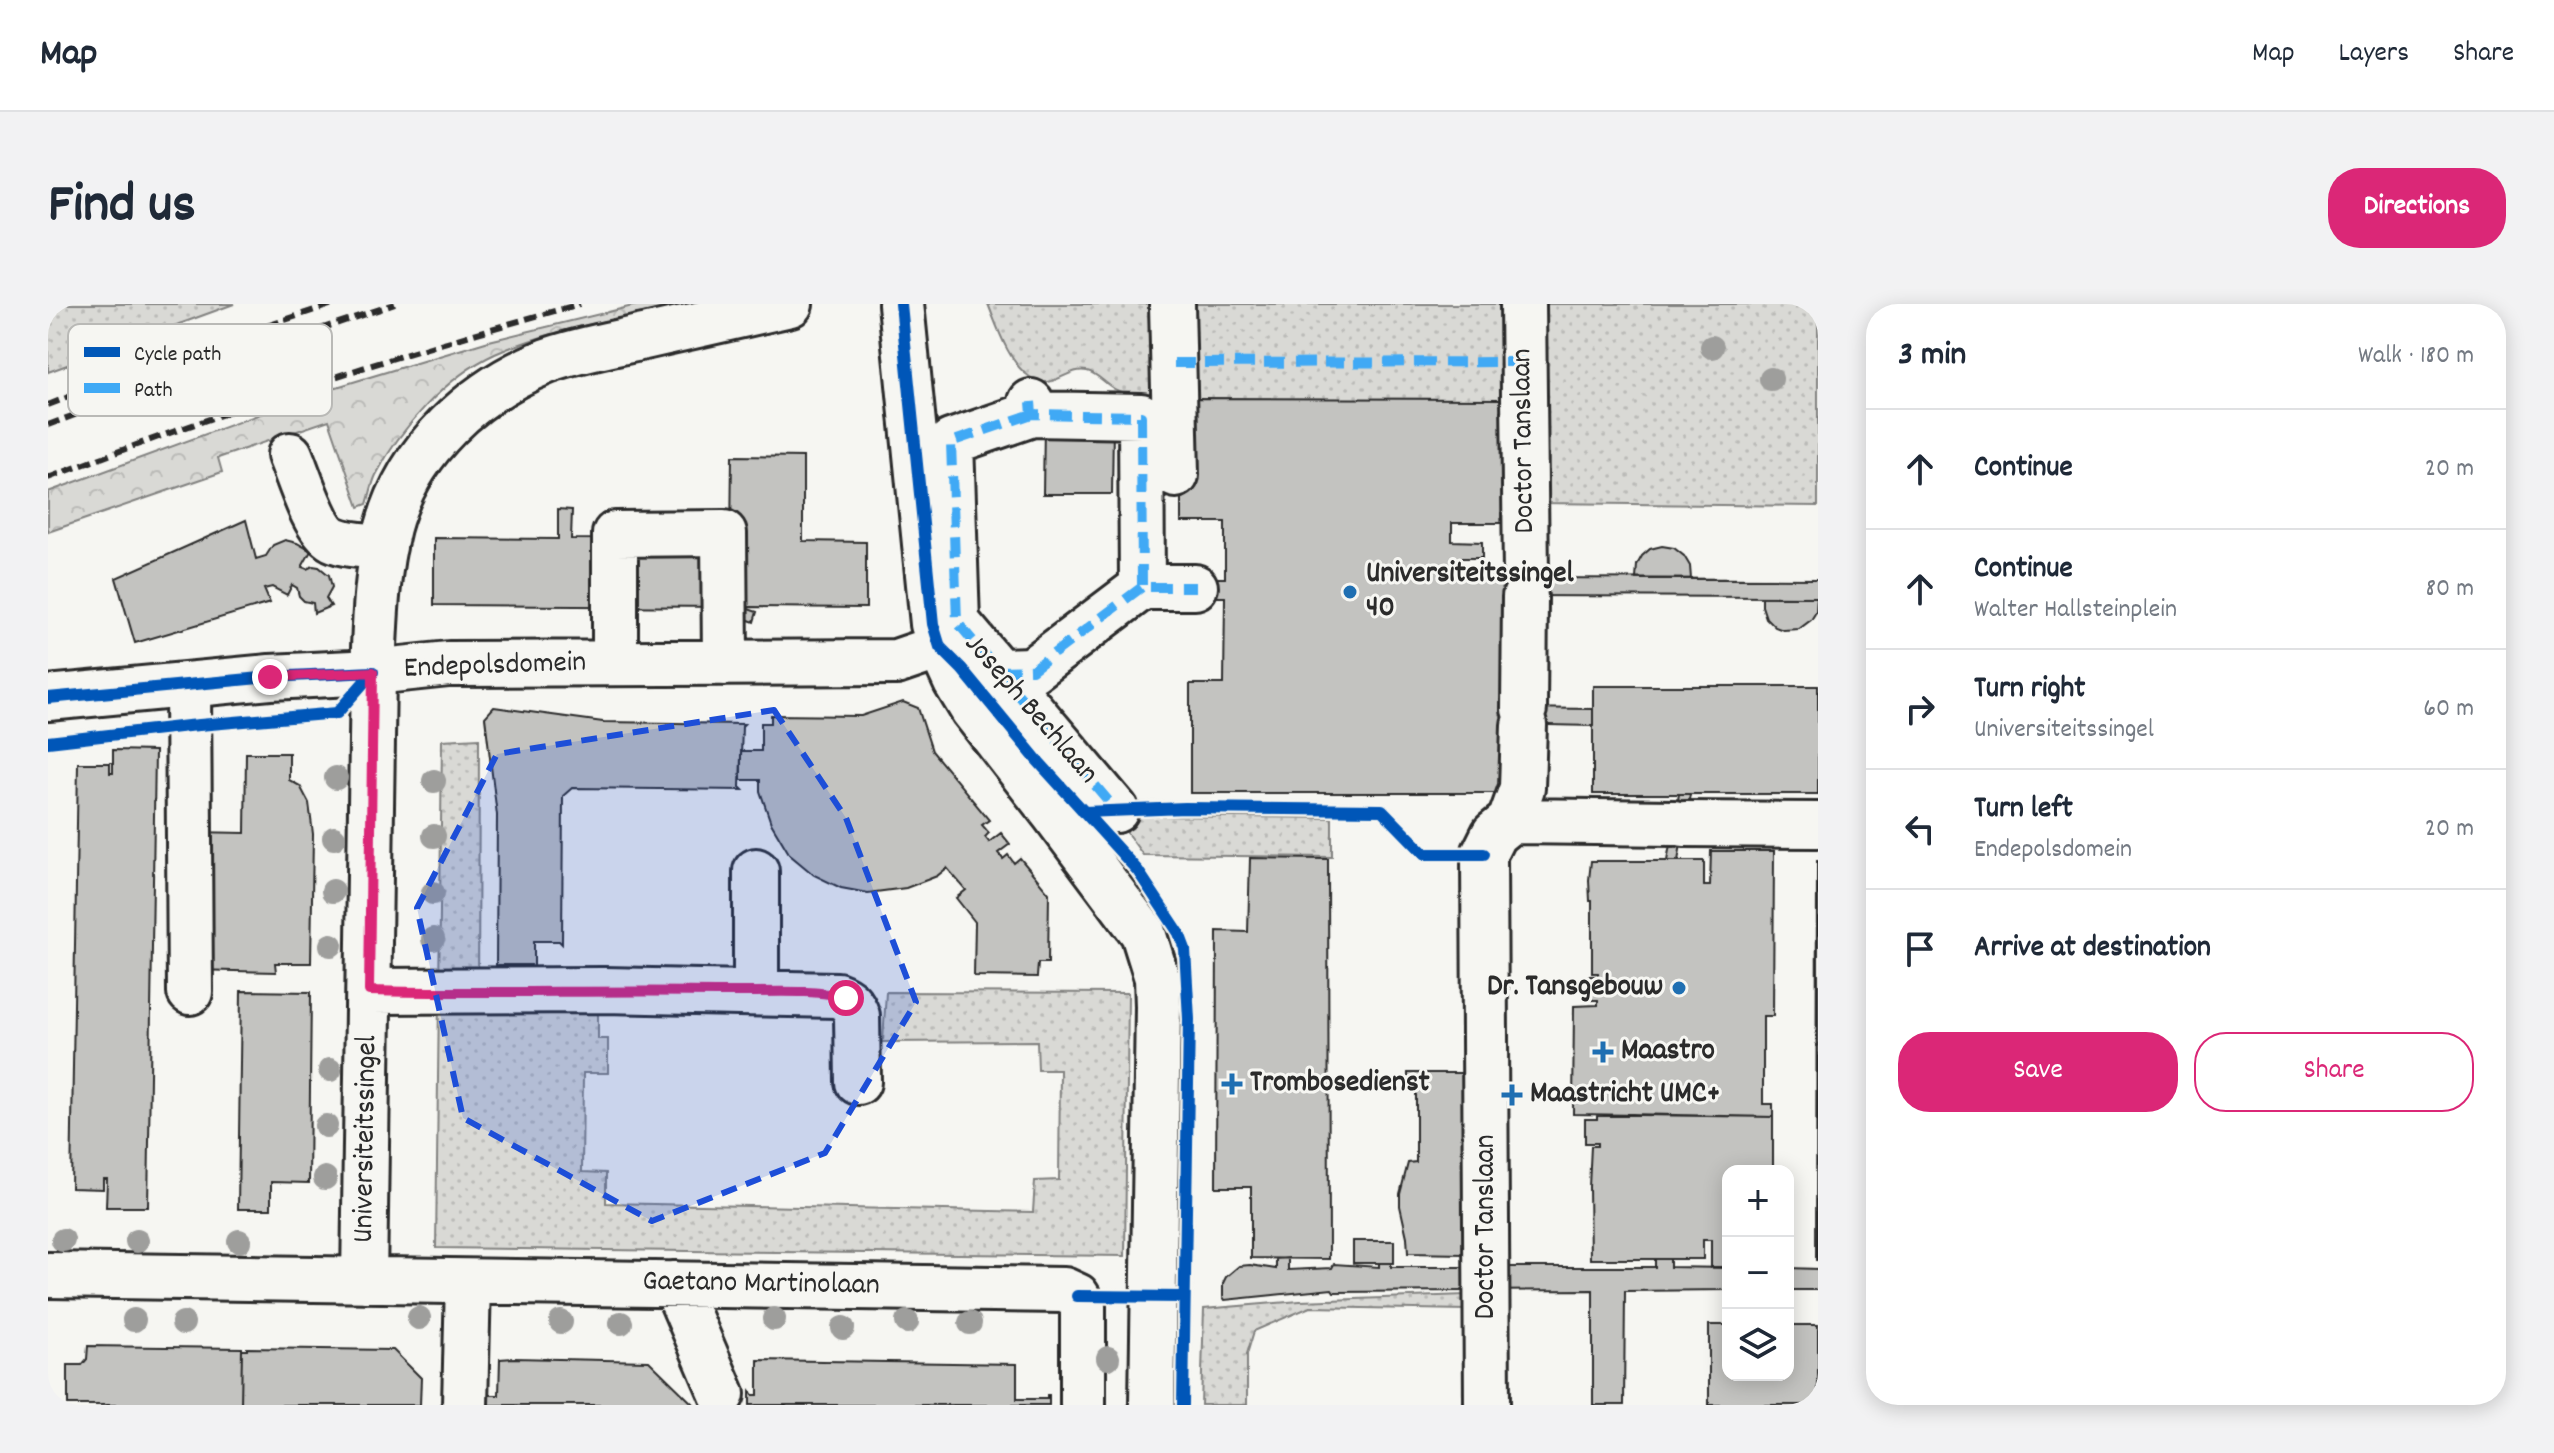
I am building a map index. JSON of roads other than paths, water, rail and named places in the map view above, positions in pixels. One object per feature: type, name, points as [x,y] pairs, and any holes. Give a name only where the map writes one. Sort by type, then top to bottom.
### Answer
[{"type":"street","name":"Universiteitssingel","points":[[364,1280],[376,610],[389,524],[406,482],[430,446],[466,409],[508,379],[550,360],[790,304]]},
{"type":"street","name":"Joseph Bechlaan","points":[[901,304],[955,629],[956,682],[973,710],[1085,812],[1143,933],[1157,978],[1152,1405]]},
{"type":"street","points":[[1172,304],[1176,475]]},
{"type":"street","name":"Doctor Tanslaan","points":[[1487,1405],[1484,854],[1494,834],[1510,821],[1522,788],[1526,587],[1523,304]]},
{"type":"street","points":[[1085,812],[999,671],[955,629],[951,442],[1032,408],[1141,416],[1142,587]]},
{"type":"street","points":[[290,455],[321,530],[332,539],[346,543],[384,547]]},
{"type":"street","points":[[617,663],[615,534],[724,533],[725,663]]},
{"type":"street","points":[[999,671],[1032,670],[1142,587],[1195,587]]},
{"type":"street","name":"Endepolsdomein","points":[[48,692],[188,685],[449,664],[896,662],[955,629]]},
{"type":"street","points":[[188,685],[190,992]]},
{"type":"street","points":[[1510,821],[1818,825]]},
{"type":"street","points":[[756,871],[756,993]]},
{"type":"street","points":[[369,991],[837,995],[854,1006],[857,1016],[858,1082]]},
{"type":"street","name":"Gaetano Martinolaan","points":[[48,1275],[1054,1289],[1072,1292],[1083,1306],[1083,1405]]},
{"type":"street","points":[[465,1405],[468,1282]]},
{"type":"street","points":[[675,1284],[722,1394]]},
{"type":"railway","points":[[273,324],[333,304]]},
{"type":"railway","points":[[332,325],[395,304]]},
{"type":"railway","points":[[332,378],[580,304]]},
{"type":"railway","points":[[48,405],[68,397]]},
{"type":"railway","points":[[48,425],[72,416]]},
{"type":"railway","points":[[48,478],[218,416]]},
{"type":"place","name":"Universiteitssingel 40","points":[[1350,592]]},
{"type":"place","name":"Dr. Tansgebouw","points":[[1679,988]]},
{"type":"place","name":"Maastro","points":[[1603,1052]]},
{"type":"place","name":"Trombosedienst","points":[[1232,1084]]},
{"type":"place","name":"Maastricht UMC+","points":[[1512,1095]]}]
